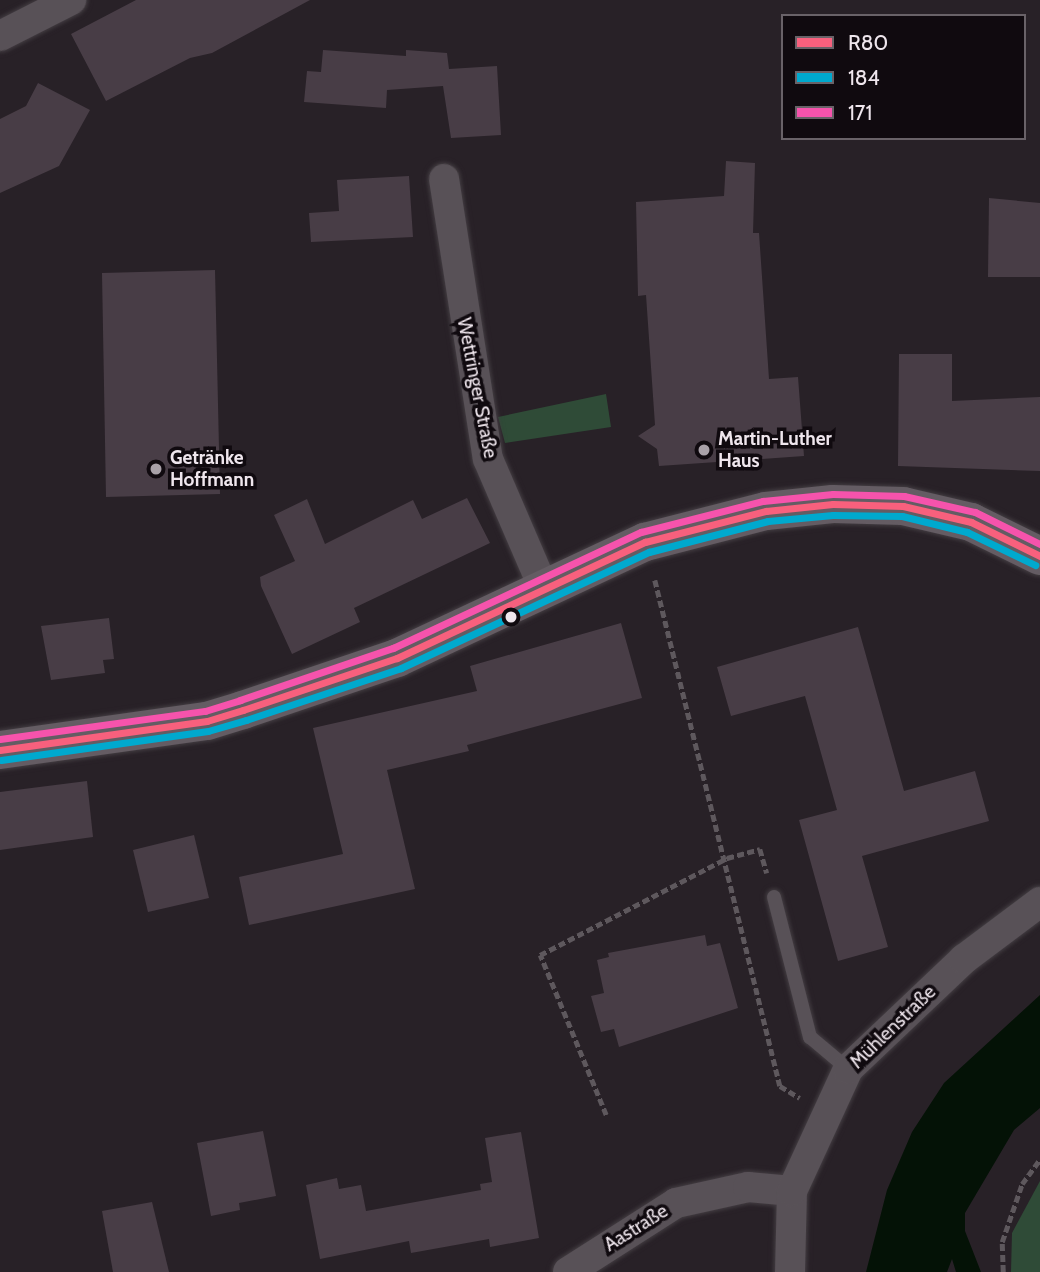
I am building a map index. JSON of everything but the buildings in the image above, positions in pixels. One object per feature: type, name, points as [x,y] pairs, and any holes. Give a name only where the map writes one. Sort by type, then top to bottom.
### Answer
[{"type":"main road","points":[[0,750],[207,721],[243,710],[397,658],[543,587],[645,542],[766,511],[856,504],[903,506],[971,522],[1040,556]]},
{"type":"street","points":[[0,36],[71,0]]},
{"type":"street","name":"Wettringer Straße","points":[[444,179],[488,459],[543,587]]},
{"type":"street","name":"Mühlenstraße","points":[[790,1272],[792,1191],[848,1069],[964,959],[1040,902]]},
{"type":"street","name":"Aastraße","points":[[568,1272],[676,1203],[748,1187],[792,1191]]},
{"type":"lane","points":[[774,897],[810,1037],[848,1069]]},
{"type":"path","points":[[645,542],[727,858],[780,1086],[828,1114]]},
{"type":"path","points":[[606,1115],[540,955],[727,858],[760,849],[774,897]]},
{"type":"path","points":[[1003,1272],[1002,1242],[1022,1184],[1040,1159]]},
{"type":"green space","points":[[606,394],[611,427],[505,443],[498,417]]},
{"type":"green space","points":[[1040,1181],[1040,1272],[1011,1272],[1012,1233]]},
{"type":"shaded area","points":[[1040,995],[1040,1108],[1014,1130],[965,1213],[965,1231],[981,1272],[956,1272],[952,1259],[947,1272],[866,1272],[887,1190],[912,1132],[944,1083]]},
{"type":"transit line","name":"171","points":[[0,739],[205,711],[393,648],[641,532],[763,501],[833,494],[904,496],[975,512],[1040,544]]},
{"type":"transit line","name":"R80","points":[[0,750],[207,721],[243,710],[397,658],[645,542],[766,511],[833,504],[903,506],[971,522],[1040,556]]},
{"type":"transit line","name":"184","points":[[1,760],[208,731],[246,720],[401,668],[649,552],[768,521],[833,515],[902,516],[967,532],[1035,565]]},
{"type":"place","name":"Martin-Luther Haus","points":[[704,450]]},
{"type":"place","name":"Getränke Hoffmann","points":[[156,469]]}]
